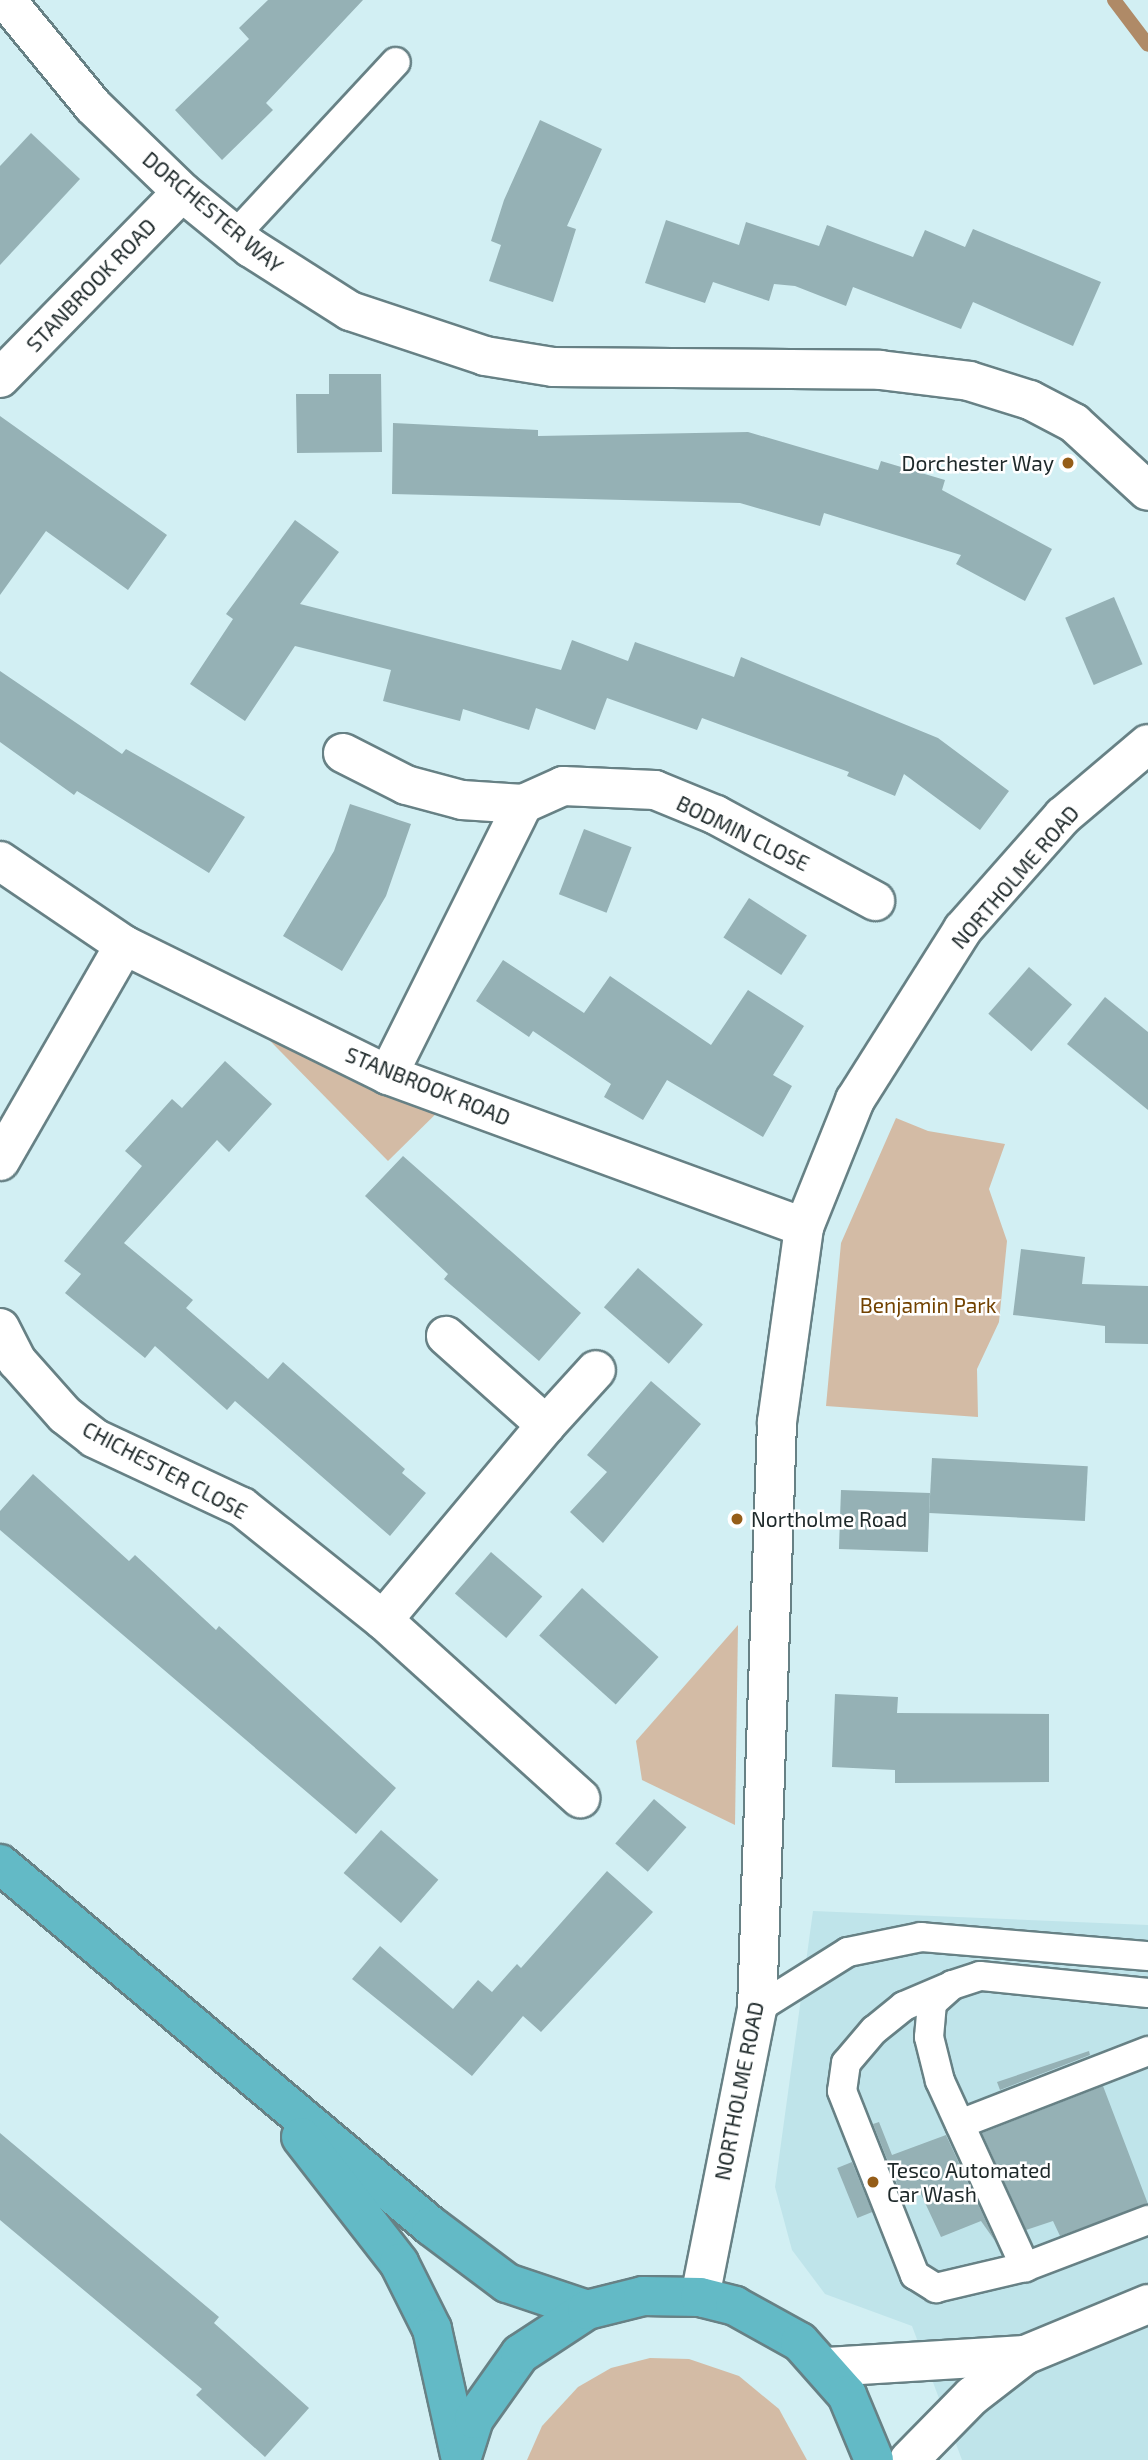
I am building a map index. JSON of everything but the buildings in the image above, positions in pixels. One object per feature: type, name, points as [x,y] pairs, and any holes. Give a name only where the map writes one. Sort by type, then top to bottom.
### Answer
[{"type":"highway","points":[[0,1864],[259,2087],[507,2283],[587,2310]]},
{"type":"highway","points":[[259,2087],[399,2263],[432,2329],[461,2459]]},
{"type":"highway","points":[[461,2459],[474,2419],[520,2354],[587,2310],[643,2296],[700,2297],[769,2321],[827,2367],[863,2426],[874,2460]]},
{"type":"street","name":"DORCHESTER WAY","points":[[6,0],[93,106],[182,192],[235,235],[350,311],[485,356],[553,367],[880,370],[969,381],[1031,400],[1074,423],[1148,491]]},
{"type":"street","name":"STANBROOK ROAD","points":[[0,378],[182,192]]},
{"type":"street","name":"NORTHOLME ROAD","points":[[700,2297],[757,2009],[778,1422],[804,1227],[855,1100],[963,929],[1063,816],[1148,744]]},
{"type":"street","name":"BODMIN CLOSE","points":[[343,753],[406,785],[462,800],[523,804],[563,786],[655,790],[716,815],[875,901]]},
{"type":"street","points":[[388,1075],[523,804]]},
{"type":"street","name":"STANBROOK ROAD","points":[[0,860],[124,945],[388,1075],[804,1227]]},
{"type":"street","points":[[0,1161],[124,945]]},
{"type":"street","name":"CHICHESTER CLOSE","points":[[0,1328],[45,1398],[94,1438],[242,1507],[383,1620],[580,1798]]},
{"type":"street","points":[[446,1336],[546,1425]]},
{"type":"street","points":[[383,1620],[546,1425],[596,1370]]},
{"type":"street","points":[[909,2460],[972,2396],[1025,2355],[1148,2304]]},
{"type":"street","points":[[827,2367],[1025,2355]]},
{"type":"lane","points":[[235,235],[396,62]]},
{"type":"lane","points":[[757,2009],[848,1952],[921,1937],[1148,1956]]},
{"type":"lane","points":[[1148,1993],[980,1976],[951,1985],[904,2006],[874,2030],[846,2063],[842,2091],[915,2276],[936,2288],[1025,2267],[1148,2220]]},
{"type":"lane","points":[[951,1985],[932,2003],[929,2037],[960,2124],[1025,2267]]},
{"type":"lane","points":[[960,2124],[1148,2051]]},
{"type":"shaded area","points":[[813,1911],[1148,1925],[1148,2460],[962,2460],[912,2326],[825,2294],[792,2250],[775,2187]]},
{"type":"green space","points":[[224,994],[452,1098],[388,1161]]},
{"type":"green space","name":"Benjamin Park","points":[[896,1118],[928,1131],[1005,1144],[989,1189],[1007,1241],[999,1322],[977,1369],[978,1417],[826,1406],[841,1243]]},
{"type":"green space","points":[[738,1625],[735,1825],[642,1780],[636,1741]]},
{"type":"green space","points":[[650,2358],[689,2359],[739,2376],[779,2409],[807,2460],[527,2460],[542,2426],[578,2387],[611,2368]]},
{"type":"waterway","points":[[1114,0],[1148,45]]},
{"type":"place","name":"Dorchester Way","points":[[1068,463]]},
{"type":"place","name":"Northolme Road","points":[[737,1519]]},
{"type":"place","name":"Tesco Automated Car Wash","points":[[873,2182]]}]
